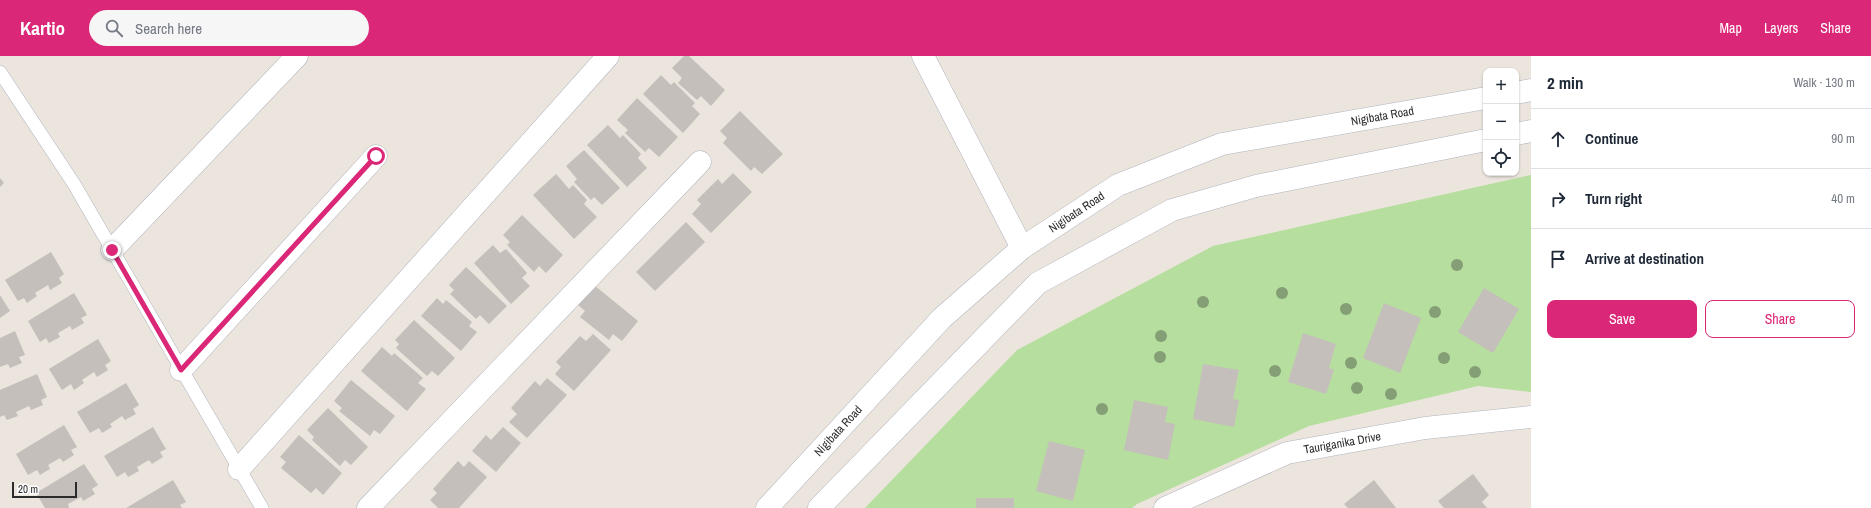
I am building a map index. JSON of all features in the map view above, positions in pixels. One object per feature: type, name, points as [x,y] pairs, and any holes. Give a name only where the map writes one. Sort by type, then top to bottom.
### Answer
[{"type":"street","points":[[112,250],[297,56]]},
{"type":"street","points":[[239,469],[608,56]]},
{"type":"street","points":[[923,56],[1022,248]]},
{"type":"street","points":[[1519,92],[1531,90]]},
{"type":"street","name":"Nigibata Road","points":[[767,508],[942,318],[1022,248],[1118,185],[1222,144],[1483,99]]},
{"type":"street","points":[[1519,133],[1531,131]]},
{"type":"street","points":[[819,508],[1038,283],[1172,210],[1256,186],[1483,141]]},
{"type":"street","points":[[181,370],[376,156]]},
{"type":"street","points":[[368,508],[700,162]]},
{"type":"street","name":"Tauriganika Drive","points":[[1165,508],[1287,453],[1425,428],[1531,417]]},
{"type":"lane","points":[[0,72],[74,184],[262,508]]},
{"type":"green space","points":[[1531,175],[1531,392],[1478,386],[1309,426],[1137,504],[1132,508],[865,508],[1017,350],[1213,246]]},
{"type":"building","points":[[684,56],[689,56],[725,90],[711,106],[701,96],[697,100],[678,83],[682,78],[672,68]]},
{"type":"building","points":[[661,75],[671,85],[674,82],[695,103],[692,106],[700,114],[683,133],[643,94]]},
{"type":"building","points":[[637,98],[678,137],[659,157],[649,148],[645,152],[625,133],[628,130],[617,120]]},
{"type":"building","points":[[740,111],[783,154],[762,174],[754,167],[751,171],[723,143],[727,138],[720,131]]},
{"type":"building","points":[[608,125],[620,138],[623,135],[641,154],[638,158],[647,168],[627,187],[587,145]]},
{"type":"building","points":[[584,150],[620,188],[602,205],[594,197],[591,200],[574,182],[577,179],[566,166]]},
{"type":"building","points":[[733,173],[752,192],[711,233],[692,214],[701,204],[697,200],[718,179],[722,184]]},
{"type":"building","points":[[556,174],[569,189],[573,185],[587,200],[584,204],[597,217],[574,239],[533,195]]},
{"type":"building","points":[[0,178],[4,183],[0,187]]},
{"type":"building","points":[[522,215],[563,255],[546,273],[539,266],[534,272],[507,245],[510,242],[503,235]]},
{"type":"building","points":[[686,222],[705,242],[655,291],[636,272]]},
{"type":"building","points":[[493,245],[500,253],[506,249],[527,273],[522,278],[530,286],[511,304],[474,263]]},
{"type":"building","points":[[51,252],[64,274],[59,278],[62,283],[50,290],[48,285],[35,293],[37,296],[27,303],[24,298],[18,301],[5,280]]},
{"type":"building","points":[[466,267],[507,306],[489,324],[480,315],[476,319],[450,294],[454,290],[449,285]]},
{"type":"building","points":[[594,285],[638,321],[622,341],[613,334],[609,340],[580,317],[585,311],[578,305]]},
{"type":"building","points":[[1484,288],[1519,309],[1493,353],[1458,332]]},
{"type":"building","points":[[74,293],[87,315],[81,318],[84,323],[72,330],[70,326],[58,333],[60,337],[49,343],[46,338],[40,342],[28,321]]},
{"type":"building","points":[[0,295],[10,311],[0,318]]},
{"type":"building","points":[[437,298],[443,304],[446,300],[472,322],[469,326],[477,332],[461,351],[421,316]]},
{"type":"building","points":[[1384,303],[1421,318],[1400,373],[1363,358]]},
{"type":"building","points":[[414,320],[455,358],[438,376],[432,371],[427,376],[396,348],[399,344],[395,340]]},
{"type":"building","points":[[15,331],[25,355],[19,357],[22,363],[10,368],[8,364],[0,367],[0,338]]},
{"type":"building","points":[[1303,333],[1336,344],[1329,368],[1334,370],[1326,394],[1288,382]]},
{"type":"building","points":[[593,334],[611,350],[574,391],[555,374],[561,367],[556,362],[580,336],[586,341]]},
{"type":"building","points":[[98,339],[111,361],[105,365],[108,370],[97,377],[94,372],[82,380],[84,383],[74,390],[71,384],[62,390],[49,369]]},
{"type":"building","points":[[382,347],[392,356],[394,353],[423,378],[418,383],[426,389],[407,411],[361,371]]},
{"type":"building","points":[[1203,364],[1239,370],[1233,399],[1239,400],[1234,427],[1193,419]]},
{"type":"building","points":[[37,374],[47,397],[41,400],[43,405],[31,410],[29,406],[16,412],[18,416],[7,420],[4,415],[0,417],[0,390]]},
{"type":"building","points":[[547,378],[567,395],[527,438],[509,422],[517,414],[511,408],[535,381],[540,386]]},
{"type":"building","points":[[351,380],[395,416],[380,434],[374,430],[370,436],[339,411],[342,408],[334,401]]},
{"type":"building","points":[[126,383],[139,405],[133,409],[136,414],[125,420],[122,416],[110,424],[112,427],[102,433],[99,428],[90,433],[77,412]]},
{"type":"building","points":[[1134,400],[1168,407],[1165,422],[1175,424],[1168,460],[1124,450]]},
{"type":"building","points":[[328,408],[368,447],[351,465],[345,460],[340,466],[312,440],[314,437],[307,430]]},
{"type":"building","points":[[64,425],[77,447],[71,450],[74,455],[63,462],[60,458],[48,465],[50,469],[40,475],[37,470],[28,475],[16,454]]},
{"type":"building","points":[[153,427],[166,449],[160,452],[163,457],[152,464],[149,460],[137,467],[139,471],[128,477],[125,472],[117,477],[104,456]]},
{"type":"building","points":[[503,427],[521,443],[496,472],[472,451],[486,435],[491,440]]},
{"type":"building","points":[[299,435],[342,473],[323,495],[316,488],[311,493],[281,468],[286,462],[280,457]]},
{"type":"building","points":[[1049,441],[1085,450],[1073,501],[1036,491]]},
{"type":"building","points":[[458,461],[464,467],[469,461],[487,477],[459,508],[438,508],[430,500],[437,493],[433,489]]},
{"type":"building","points":[[84,464],[98,485],[92,489],[95,494],[83,501],[81,497],[68,504],[69,508],[45,508],[36,493]]},
{"type":"building","points":[[1473,474],[1489,495],[1482,502],[1487,508],[1444,508],[1438,501]]},
{"type":"building","points":[[173,480],[186,502],[180,505],[182,508],[126,508]]},
{"type":"building","points":[[1374,480],[1396,508],[1348,508],[1344,504]]},
{"type":"building","points":[[976,498],[1014,498],[1014,508],[976,508]]},
{"type":"route","points":[[112,250],[181,370],[376,156]]}]
